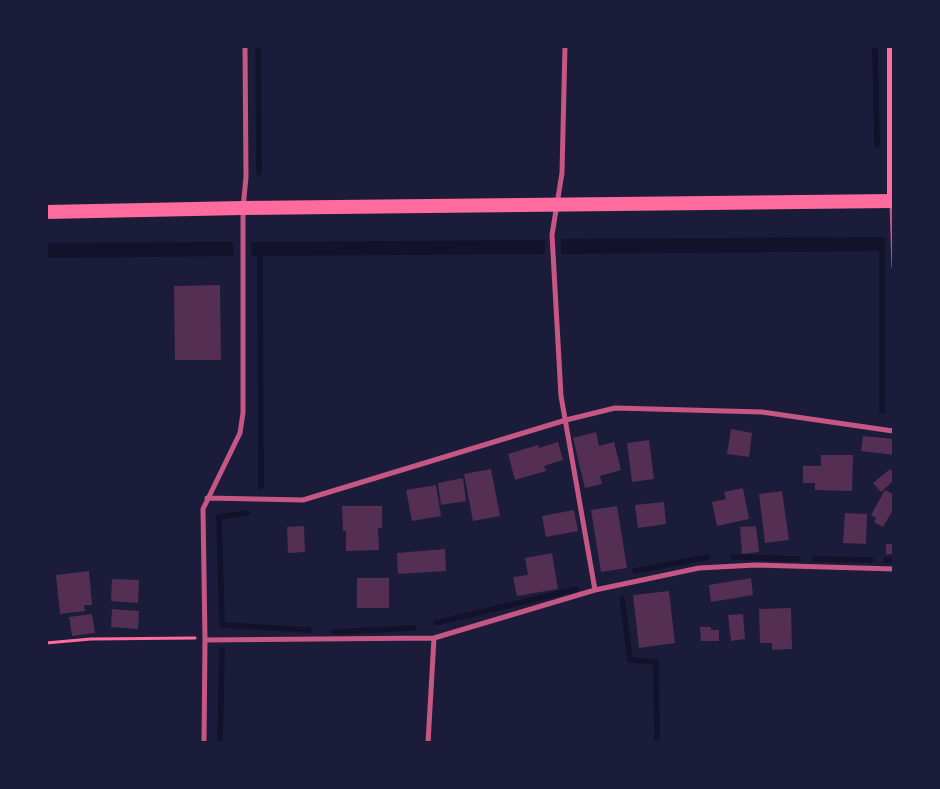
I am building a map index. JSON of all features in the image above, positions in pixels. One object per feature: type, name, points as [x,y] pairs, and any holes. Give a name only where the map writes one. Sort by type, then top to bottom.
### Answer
[{"type":"highway","points":[[46,212],[893,201]]},
{"type":"main road","points":[[892,46],[893,201]]},
{"type":"street","points":[[204,743],[203,509],[240,433],[243,413],[243,208],[246,177],[244,46]]},
{"type":"street","points":[[565,46],[562,174],[552,236],[560,396],[566,420],[594,590]]},
{"type":"street","points":[[893,201],[894,267]]},
{"type":"street","points":[[207,498],[303,500],[566,420],[616,408],[762,412],[894,431]]},
{"type":"street","points":[[205,640],[434,638],[594,590],[699,568],[756,565],[894,569]]},
{"type":"street","points":[[428,743],[434,638]]},
{"type":"path","points":[[46,642],[91,639],[195,638],[205,640]]},
{"type":"shaded area","points":[[885,237],[885,251],[561,254],[561,239]]},
{"type":"shaded area","points":[[545,240],[545,254],[251,256],[251,242]]},
{"type":"shaded area","points":[[233,242],[234,256],[46,258],[46,243]]},
{"type":"building","points":[[220,285],[221,360],[175,360],[174,286]]},
{"type":"building","points":[[731,429],[752,433],[749,457],[727,454]]},
{"type":"building","points":[[596,432],[599,446],[614,442],[621,470],[600,476],[602,484],[585,488],[573,438]]},
{"type":"building","points":[[863,436],[894,439],[894,455],[861,451]]},
{"type":"building","points":[[649,440],[654,479],[632,482],[627,443]]},
{"type":"building","points":[[558,442],[563,460],[544,466],[546,471],[515,480],[508,454],[538,445],[539,448]]},
{"type":"building","points":[[821,455],[853,455],[852,491],[815,490],[815,483],[803,483],[803,466],[821,466]]},
{"type":"building","points":[[491,469],[500,516],[473,521],[464,474]]},
{"type":"building","points":[[890,469],[894,474],[894,480],[881,492],[873,483]]},
{"type":"building","points":[[463,478],[466,501],[441,505],[438,483]]},
{"type":"building","points":[[436,485],[441,516],[412,521],[406,490]]},
{"type":"building","points":[[743,488],[749,519],[717,526],[712,502],[726,499],[724,492]]},
{"type":"building","points":[[885,490],[894,495],[894,508],[883,527],[874,522],[876,518],[871,515]]},
{"type":"building","points":[[782,491],[789,540],[765,543],[759,494]]},
{"type":"building","points":[[664,502],[666,524],[638,528],[635,505]]},
{"type":"building","points":[[342,506],[382,506],[382,528],[378,528],[379,550],[346,551],[346,531],[343,531]]},
{"type":"building","points":[[617,506],[627,568],[601,572],[591,510]]},
{"type":"building","points":[[574,510],[578,531],[546,537],[542,516]]},
{"type":"building","points":[[845,513],[867,514],[866,544],[843,543]]},
{"type":"building","points":[[304,526],[305,552],[288,553],[287,527]]},
{"type":"building","points":[[756,526],[759,552],[742,554],[740,527]]},
{"type":"building","points":[[886,544],[894,544],[894,554],[886,554]]},
{"type":"building","points":[[445,549],[446,571],[398,574],[397,553]]},
{"type":"building","points":[[552,553],[558,589],[517,596],[513,577],[528,575],[525,558]]},
{"type":"building","points":[[89,571],[92,605],[84,605],[85,611],[60,614],[56,575]]},
{"type":"building","points":[[357,578],[389,578],[389,608],[357,608]]},
{"type":"building","points":[[751,578],[753,595],[711,602],[709,585]]},
{"type":"building","points":[[112,579],[139,580],[138,603],[111,601]]},
{"type":"building","points":[[669,591],[675,643],[639,648],[633,595]]},
{"type":"building","points":[[791,608],[792,649],[772,650],[772,643],[760,643],[759,609]]},
{"type":"building","points":[[112,609],[139,611],[138,629],[111,627]]},
{"type":"building","points":[[92,614],[95,633],[72,636],[69,617]]},
{"type":"building","points":[[743,614],[745,639],[731,641],[728,615]]},
{"type":"building","points":[[700,627],[711,627],[711,630],[719,630],[719,641],[701,641]]},
{"type":"waterway","points":[[258,46],[259,173]]},
{"type":"waterway","points":[[875,46],[877,145]]},
{"type":"waterway","points":[[882,251],[882,411]]},
{"type":"waterway","points":[[260,256],[261,487]]},
{"type":"waterway","points":[[247,513],[219,517],[222,625],[309,630]]},
{"type":"waterway","points":[[635,571],[708,557]]},
{"type":"waterway","points":[[733,557],[798,559]]},
{"type":"waterway","points":[[815,559],[871,560]]},
{"type":"waterway","points":[[886,560],[894,560]]},
{"type":"waterway","points":[[436,623],[576,589]]},
{"type":"waterway","points":[[622,598],[630,660],[656,662],[657,743]]},
{"type":"waterway","points":[[334,632],[414,628]]},
{"type":"waterway","points":[[220,743],[222,650]]}]
